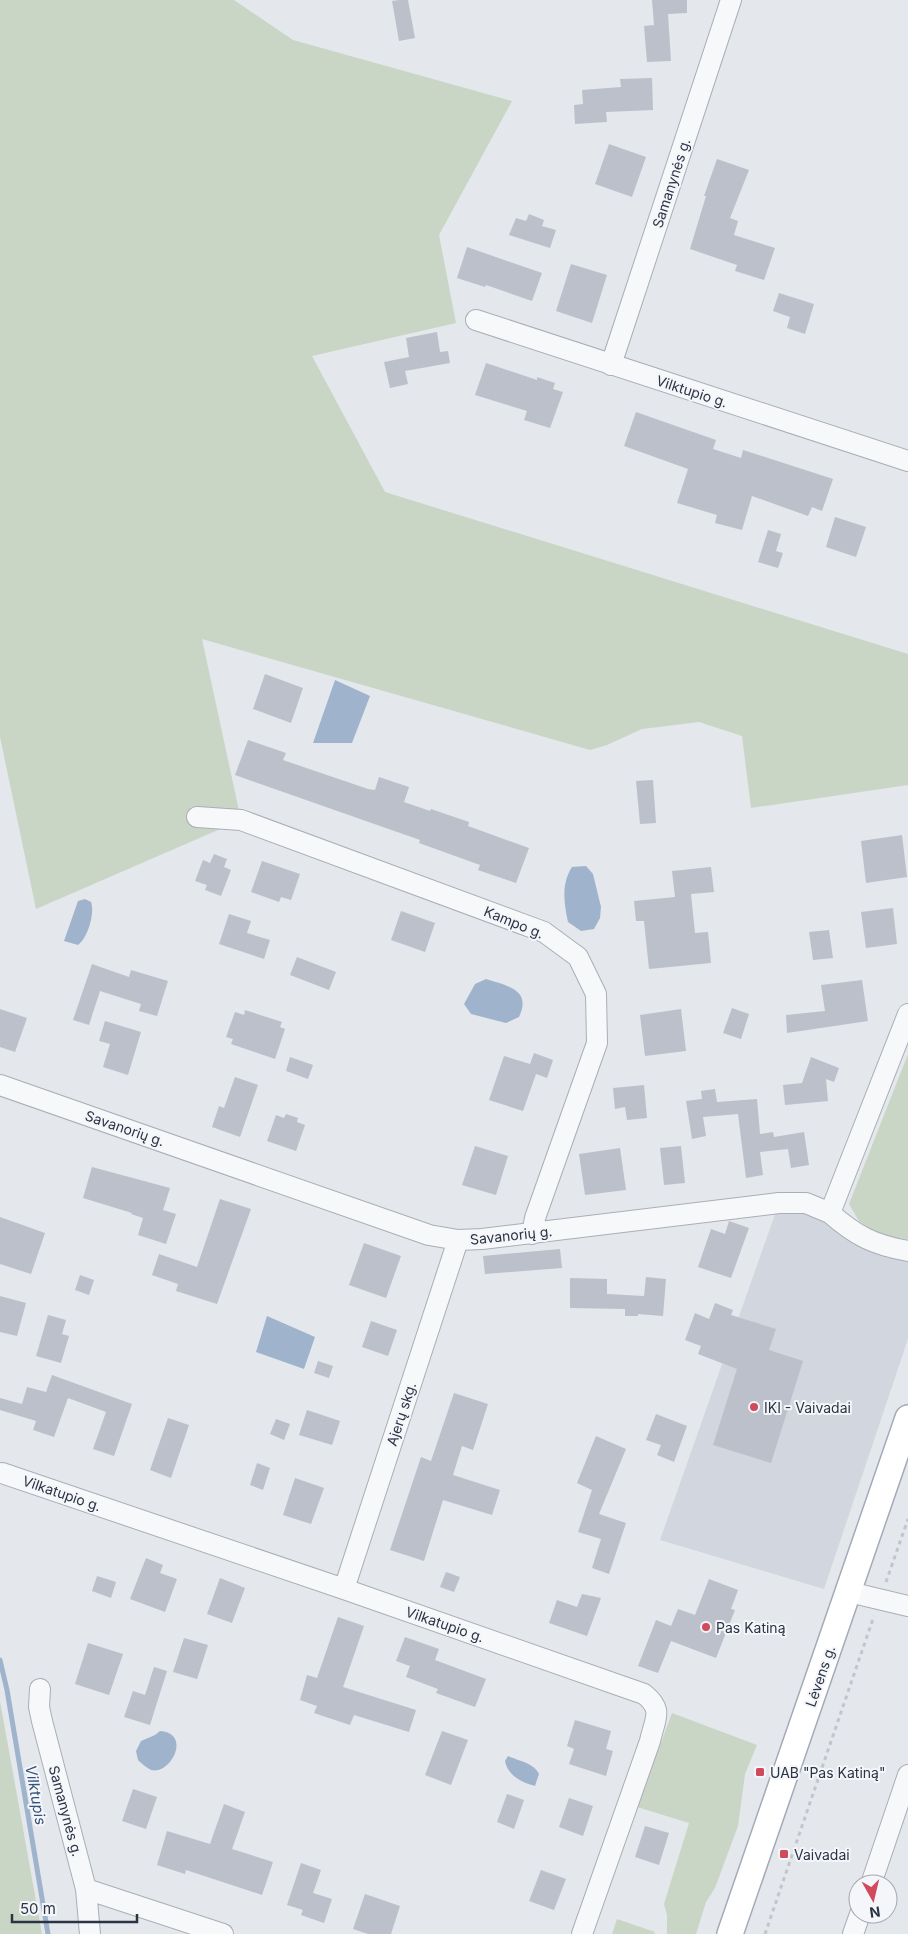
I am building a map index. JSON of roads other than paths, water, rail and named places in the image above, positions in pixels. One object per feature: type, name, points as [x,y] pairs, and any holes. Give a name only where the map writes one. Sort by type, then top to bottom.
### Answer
[{"type":"main road","name":"Lėvens g.","points":[[730,1934],[908,1418]]},
{"type":"street","name":"Samanynės g.","points":[[611,365],[731,0]]},
{"type":"street","name":"Vilktupio g.","points":[[476,320],[908,461]]},
{"type":"street","name":"Kampo g.","points":[[198,817],[241,820],[544,932],[578,957],[596,994],[597,1043],[535,1218],[532,1234]]},
{"type":"street","points":[[830,1213],[908,1014]]},
{"type":"street","name":"Savanorių g.","points":[[0,1085],[429,1235],[458,1240],[532,1234],[779,1203],[806,1204],[830,1213],[853,1231],[872,1242],[908,1251]]},
{"type":"street","name":"Ajerų skg.","points":[[344,1589],[458,1240]]},
{"type":"street","name":"Vilkatupio g.","points":[[2,1473],[344,1589],[644,1694],[655,1702],[657,1710],[650,1741],[582,1934]]},
{"type":"street","points":[[849,1592],[908,1606]]},
{"type":"street","name":"Samanynės g.","points":[[40,1689],[39,1707],[42,1721],[86,1889],[90,1934]]},
{"type":"street","points":[[874,1874],[908,1775]]},
{"type":"street","points":[[86,1889],[223,1934]]},
{"type":"water","points":[[335,680],[370,696],[352,743],[313,743]]},
{"type":"water","points":[[586,866],[593,874],[601,907],[600,918],[594,929],[581,931],[568,922],[565,887],[572,867]]},
{"type":"water","points":[[85,899],[91,902],[92,912],[90,925],[85,937],[78,945],[64,941],[78,901]]},
{"type":"water","points":[[486,979],[509,987],[520,995],[522,1008],[519,1017],[506,1023],[471,1014],[464,1004],[475,984]]},
{"type":"water","points":[[267,1316],[315,1337],[304,1369],[256,1352]]},
{"type":"water","points":[[160,1731],[170,1733],[175,1739],[175,1753],[165,1766],[158,1770],[151,1770],[138,1760],[136,1751],[141,1741]]},
{"type":"water","points":[[508,1756],[537,1770],[539,1774],[535,1786],[525,1783],[509,1771],[505,1761]]},
{"type":"waterway","name":"Vilktupis","points":[[0,1660],[7,1690],[48,1934]]},
{"type":"place","name":"IKI - Vaivadai","points":[[754,1407]]},
{"type":"place","name":"Pas Katiną","points":[[706,1627]]},
{"type":"place","name":"UAB \"Pas Katiną\"","points":[[760,1772]]},
{"type":"place","name":"Vaivadai","points":[[784,1854]]}]
